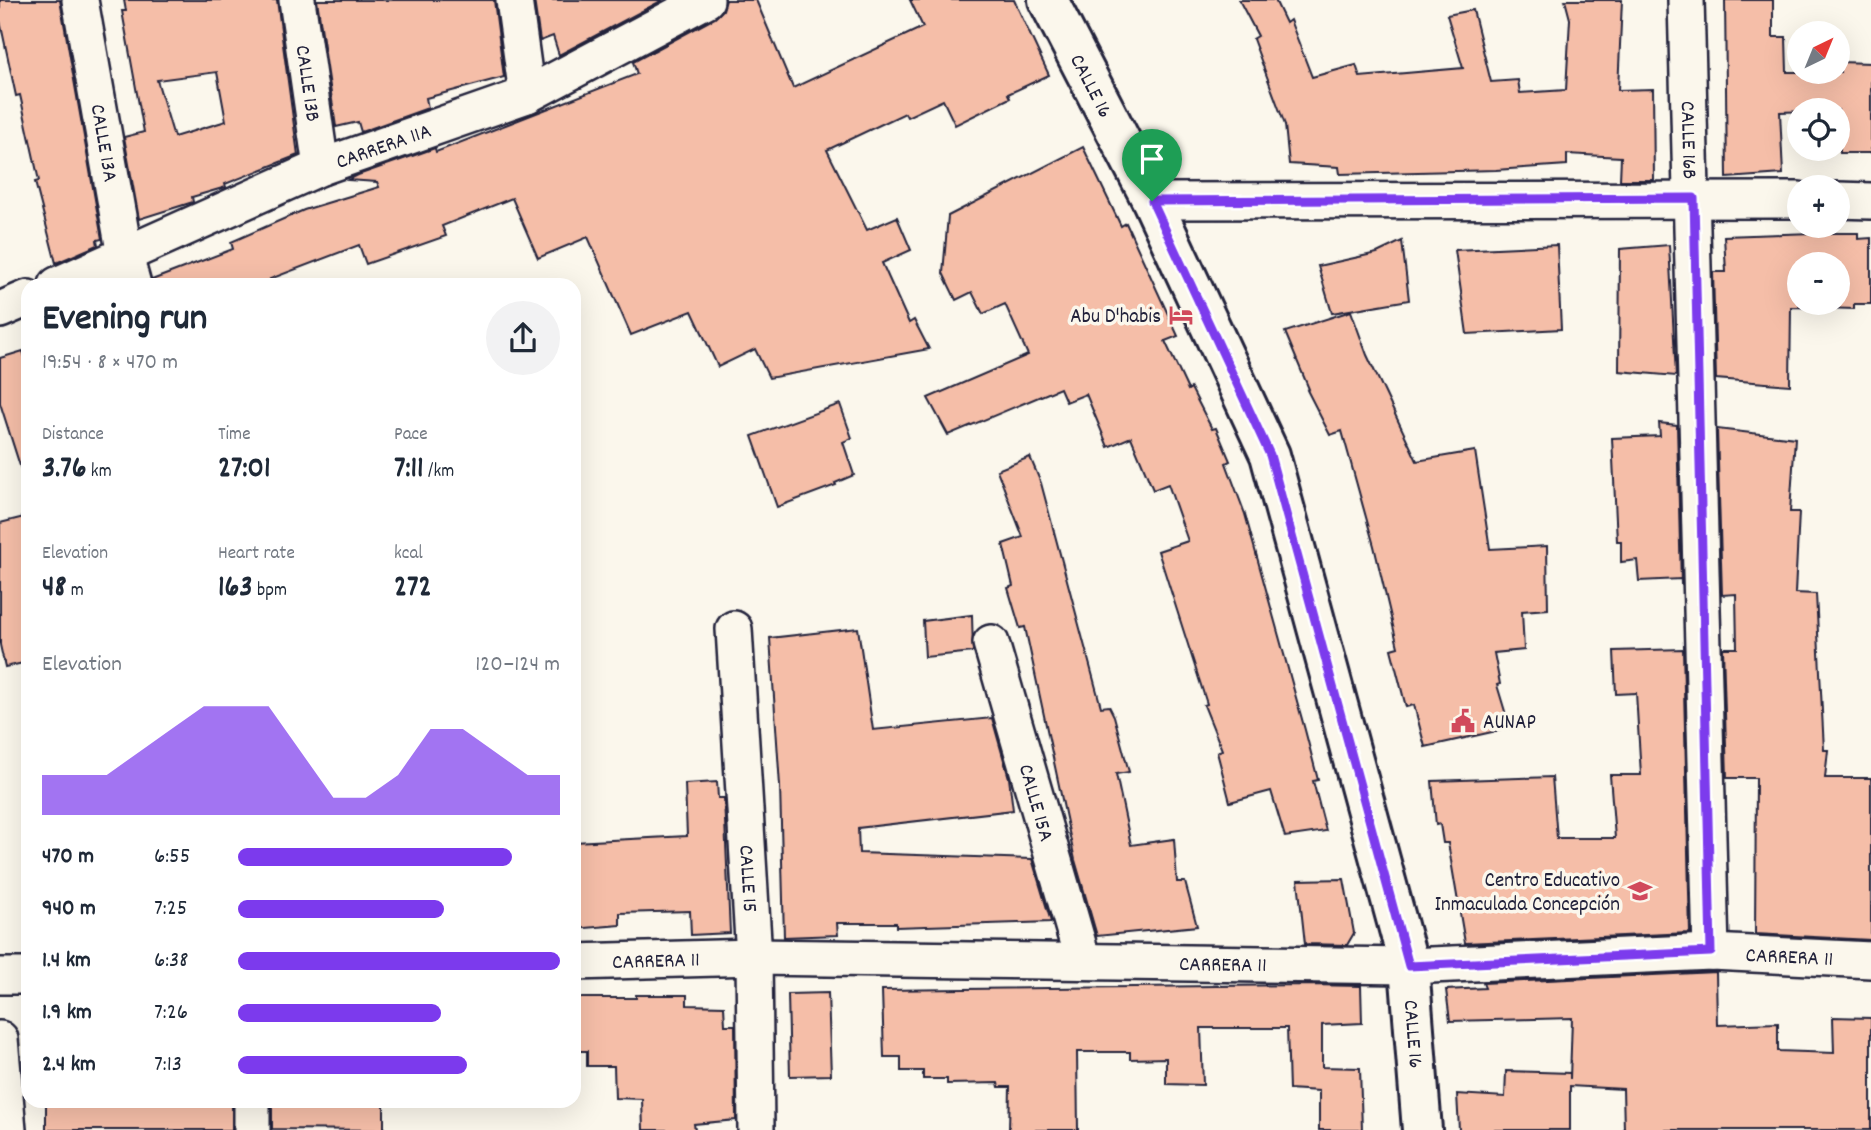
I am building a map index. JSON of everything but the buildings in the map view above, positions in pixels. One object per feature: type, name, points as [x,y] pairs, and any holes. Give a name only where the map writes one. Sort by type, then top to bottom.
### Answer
[{"type":"main road","name":"CALLE 16","points":[[1048,0],[1152,201],[1270,455],[1409,966],[1422,1130]]},
{"type":"street","name":"CALLE 13A","points":[[80,0],[129,271]]},
{"type":"street","name":"CALLE 13B","points":[[297,0],[321,167]]},
{"type":"street","points":[[514,0],[527,95]]},
{"type":"street","name":"CARRERA 11A","points":[[93,278],[129,271],[321,167],[527,95],[706,0]]},
{"type":"street","name":"CALLE 16B","points":[[1686,0],[1694,198],[1711,952]]},
{"type":"street","points":[[1152,201],[1787,200]]},
{"type":"street","points":[[1850,200],[1871,201]]},
{"type":"street","points":[[0,310],[21,301]]},
{"type":"street","name":"CALLE 15","points":[[734,629],[754,957],[755,1130]]},
{"type":"street","name":"CALLE 15A","points":[[991,643],[1083,961]]},
{"type":"street","name":"CARRERA 11","points":[[581,962],[754,957],[1409,966],[1711,952],[1871,960]]},
{"type":"street","points":[[0,976],[21,976]]},
{"type":"street","points":[[0,1038],[8,1130]]},
{"type":"street","points":[[252,1108],[252,1130]]},
{"type":"place","name":"Abu D'habis","points":[[1181,315]]},
{"type":"place","name":"AUNAP","points":[[1463,721]]},
{"type":"place","name":"Centro Educativo Inmaculada Concepción","points":[[1640,891]]},
{"type":"route","points":[[1694,198],[1711,952],[1409,966],[1270,455],[1152,201],[1694,198]]}]
